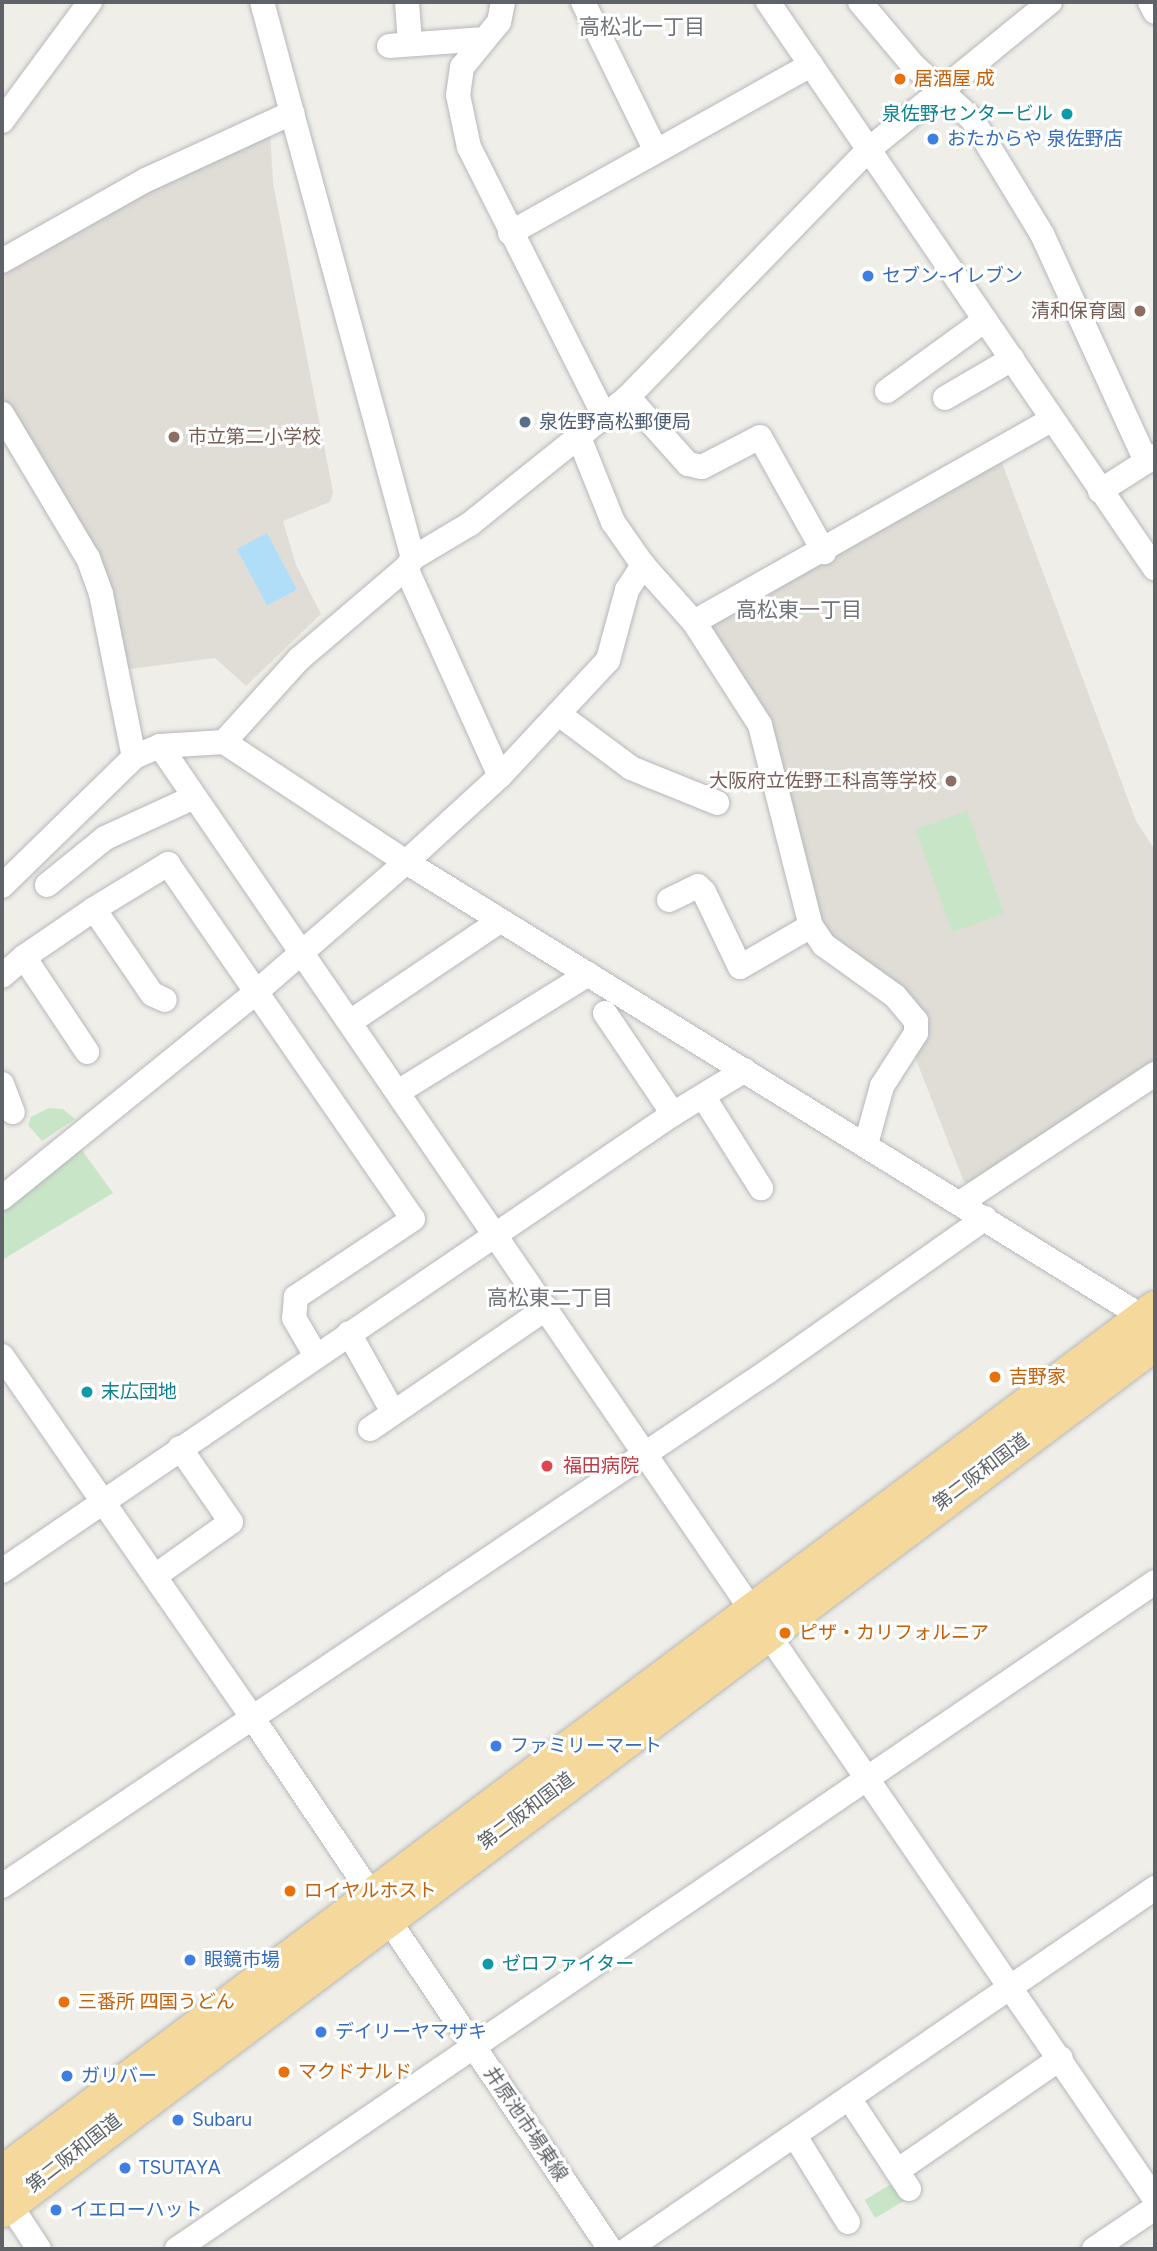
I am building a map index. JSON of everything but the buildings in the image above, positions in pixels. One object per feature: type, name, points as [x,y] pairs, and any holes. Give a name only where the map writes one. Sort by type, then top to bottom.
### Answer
[{"type":"highway","name":"第二阪和国道","points":[[4,2195],[376,1907],[1152,1323]]},
{"type":"street","points":[[2,121],[90,2]]},
{"type":"street","points":[[262,2],[410,563],[500,776]]},
{"type":"street","points":[[407,2],[400,45],[485,38]]},
{"type":"street","points":[[503,2],[499,22],[462,67],[458,95],[469,147],[603,414]]},
{"type":"street","points":[[583,2],[655,149]]},
{"type":"street","points":[[768,2],[1155,569]]},
{"type":"street","points":[[860,2],[912,64],[944,89],[972,119],[1042,234],[1150,458],[1100,491]]},
{"type":"street","points":[[224,743],[299,659],[410,563],[470,524],[603,414],[628,397],[869,149],[1050,2]]},
{"type":"street","points":[[1150,2],[1155,12]]},
{"type":"street","points":[[510,233],[655,149],[811,65]]},
{"type":"street","points":[[2,261],[146,180],[292,113]]},
{"type":"street","points":[[887,391],[985,320]]},
{"type":"street","points":[[945,398],[1012,359]]},
{"type":"street","points":[[628,397],[688,464],[702,467],[760,437],[824,552]]},
{"type":"street","points":[[2,414],[43,475],[88,558],[100,594],[134,757]]},
{"type":"street","points":[[694,622],[824,552],[1051,420]]},
{"type":"street","points":[[578,435],[612,522],[643,565],[694,622],[760,725],[811,926],[824,945],[895,996],[916,1021],[916,1033],[882,1086],[866,1144]]},
{"type":"street","points":[[2,1198],[255,993],[500,776],[529,741],[560,715],[608,660],[626,590],[643,565]]},
{"type":"street","points":[[560,715],[631,768],[717,803]]},
{"type":"street","points":[[2,886],[134,757],[160,746],[224,743],[500,921],[746,1070],[1152,1323]]},
{"type":"street","points":[[160,746],[299,953],[350,1022],[761,1619],[1155,2199]]},
{"type":"street","points":[[47,885],[105,838],[194,797]]},
{"type":"street","points":[[2,976],[24,957],[94,909],[168,864],[413,1219],[296,1297],[294,1318],[316,1356]]},
{"type":"street","points":[[669,900],[698,886],[704,892],[740,967],[811,926]]},
{"type":"street","points":[[94,909],[152,994],[165,1000]]},
{"type":"street","points":[[350,1022],[500,921]]},
{"type":"street","points":[[24,957],[87,1052]]},
{"type":"street","points":[[398,1092],[588,974]]},
{"type":"street","points":[[605,1013],[673,1114]]},
{"type":"street","points":[[2,1571],[673,1114],[746,1070]]},
{"type":"street","points":[[960,1203],[1155,1073]]},
{"type":"street","points":[[2,1084],[13,1112]]},
{"type":"street","points":[[703,1096],[761,1188]]},
{"type":"street","points":[[2,1886],[985,1218]]},
{"type":"street","points":[[370,1429],[547,1308]]},
{"type":"street","points":[[349,1334],[393,1412]]},
{"type":"street","name":"井原池市場東線","points":[[2,1356],[252,1717],[376,1907],[473,2045],[610,2249]]},
{"type":"street","points":[[155,1576],[230,1522],[180,1448]]},
{"type":"street","points":[[177,2249],[1155,1582]]},
{"type":"street","points":[[628,2249],[1155,1888]]},
{"type":"street","points":[[849,2098],[903,2180],[1061,2058]]},
{"type":"street","points":[[795,2136],[848,2222]]},
{"type":"street","points":[[4,2195],[39,2249]]},
{"type":"street","points":[[1094,2249],[1155,2208]]},
{"type":"shaded area","name":"市立第二小学校","points":[[270,131],[273,183],[333,492],[330,502],[283,521],[296,565],[321,614],[246,686],[215,658],[122,670],[50,473],[2,400],[2,271],[56,234]]},
{"type":"shaded area","name":"大阪府立佐野工科高等学校","points":[[1001,460],[1136,821],[1155,850],[1155,1069],[983,1183],[964,1182],[913,1052],[923,1027],[827,940],[771,741],[705,628]]},
{"type":"green space","points":[[967,811],[1004,913],[953,932],[915,830]]},
{"type":"green space","points":[[49,1108],[63,1109],[75,1119],[42,1141],[28,1125],[31,1117]]},
{"type":"green space","points":[[81,1149],[113,1193],[2,1260],[2,1212]]},
{"type":"green space","points":[[898,2180],[909,2198],[875,2218],[865,2200]]},
{"type":"water","points":[[267,533],[297,590],[267,605],[237,549]]},
{"type":"place","name":"居酒屋 成","points":[[900,79]]},
{"type":"place","name":"泉佐野センタービル","points":[[1067,114]]},
{"type":"place","name":"おたからや 泉佐野店","points":[[933,139]]},
{"type":"place","name":"セブン-イレブン","points":[[868,276]]},
{"type":"place","name":"清和保育園","points":[[1140,311]]},
{"type":"place","name":"泉佐野高松郵便局","points":[[525,422]]},
{"type":"place","name":"市立第二小学校","points":[[174,437]]},
{"type":"place","name":"大阪府立佐野工科高等学校","points":[[951,781]]},
{"type":"place","name":"吉野家","points":[[995,1377]]},
{"type":"place","name":"末広団地","points":[[87,1392]]},
{"type":"place","name":"福田病院","points":[[547,1466]]},
{"type":"place","name":"ピザ・カリフォルニア","points":[[785,1633]]},
{"type":"place","name":"ファミリーマート","points":[[496,1746]]},
{"type":"place","name":"ロイヤルホスト","points":[[290,1891]]},
{"type":"place","name":"眼鏡市場","points":[[190,1960]]},
{"type":"place","name":"ゼロファイター","points":[[488,1964]]},
{"type":"place","name":"三番所 四国うどん","points":[[64,2002]]},
{"type":"place","name":"デイリーヤマザキ","points":[[321,2032]]},
{"type":"place","name":"マクドナルド","points":[[284,2072]]},
{"type":"place","name":"ガリバー","points":[[67,2076]]},
{"type":"place","name":"Subaru","points":[[178,2120]]},
{"type":"place","name":"TSUTAYA","points":[[125,2168]]},
{"type":"place","name":"イエローハット","points":[[56,2210]]},
{"type":"district","name":"高松北一丁目","points":[[642,27]]},
{"type":"district","name":"高松東一丁目","points":[[799,610]]},
{"type":"district","name":"高松東二丁目","points":[[550,1298]]}]
